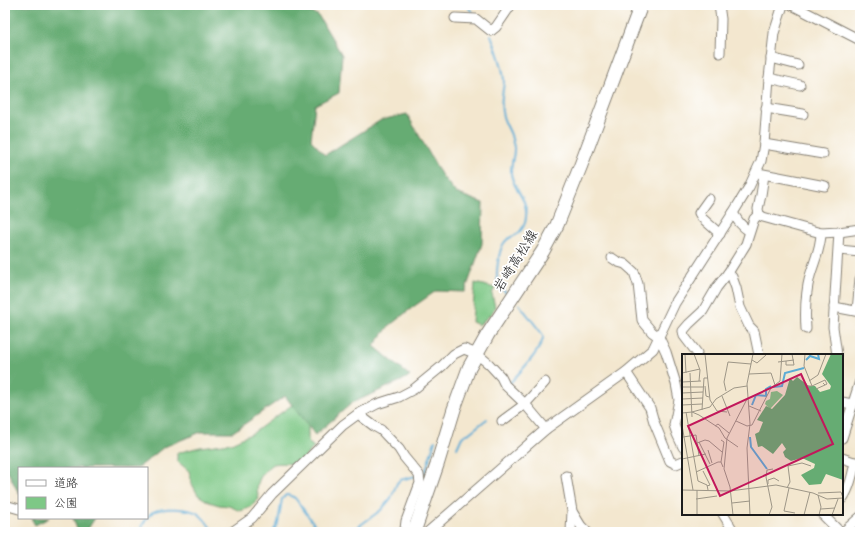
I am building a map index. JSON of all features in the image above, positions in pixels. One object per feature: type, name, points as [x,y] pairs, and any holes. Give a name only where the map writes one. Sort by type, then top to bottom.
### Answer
[{"type":"main road","name":"岩崎高松線","points":[[414,532],[469,368],[488,334],[543,251],[557,225],[641,5]]},
{"type":"street","points":[[455,18],[476,19],[491,31],[496,27],[510,5]]},
{"type":"street","points":[[719,5],[721,19],[720,53]]},
{"type":"street","points":[[782,5],[774,33],[771,58],[764,144],[761,161],[761,195],[758,209],[759,214],[763,217],[821,233],[860,229]]},
{"type":"street","points":[[792,5],[860,40]]},
{"type":"street","points":[[771,58],[798,65]]},
{"type":"street","points":[[769,78],[800,85]]},
{"type":"street","points":[[766,108],[803,114]]},
{"type":"street","points":[[764,144],[823,154]]},
{"type":"street","points":[[760,174],[825,186]]},
{"type":"street","points":[[428,532],[546,429],[626,372],[653,349],[675,303],[760,174]]},
{"type":"street","points":[[708,200],[699,213],[702,218],[720,234]]},
{"type":"street","points":[[733,213],[739,223],[750,231]]},
{"type":"street","points":[[697,352],[684,336],[683,331],[703,312],[717,287],[746,244],[754,219],[759,214]]},
{"type":"street","points":[[837,354],[833,327],[839,232]]},
{"type":"street","points":[[806,329],[805,314],[810,278],[821,241],[821,233]]},
{"type":"street","points":[[838,250],[860,252]]},
{"type":"street","points":[[612,258],[625,264],[634,272],[638,284],[642,320],[652,332],[659,337],[666,352],[676,384],[679,400],[674,424],[682,445]]},
{"type":"street","points":[[728,272],[732,277],[736,288],[740,307],[749,326],[754,331],[759,354]]},
{"type":"street","points":[[834,307],[859,312],[860,279]]},
{"type":"street","points":[[232,532],[252,518],[272,494],[344,425],[358,414],[377,404],[399,397],[414,389],[441,367],[454,354],[464,349],[476,354],[489,364],[501,377],[505,386],[525,404],[546,429]]},
{"type":"street","points":[[626,372],[650,408],[654,422],[670,461],[676,464],[682,461]]},
{"type":"street","points":[[843,435],[860,381]]},
{"type":"street","points":[[502,421],[525,404],[545,382]]},
{"type":"street","points":[[843,402],[852,404]]},
{"type":"street","points":[[358,414],[381,430],[399,449],[419,475],[420,483],[406,522],[405,529],[410,532]]},
{"type":"street","points":[[843,458],[857,463],[843,498]]},
{"type":"street","points":[[566,476],[572,511],[571,532]]},
{"type":"street","points":[[5,505],[18,509]]},
{"type":"street","points":[[572,511],[581,526],[587,532]]},
{"type":"street","points":[[719,515],[728,532]]},
{"type":"street","points":[[724,515],[734,532]]},
{"type":"street","points":[[825,515],[840,532]]},
{"type":"street","points":[[843,532],[860,517]]},
{"type":"green space","points":[[5,5],[287,5],[318,15],[342,55],[339,93],[315,105],[311,140],[325,155],[381,120],[407,114],[442,176],[456,193],[483,203],[482,244],[465,292],[436,291],[389,326],[374,346],[410,376],[352,403],[315,435],[285,396],[233,432],[201,432],[164,447],[139,467],[18,467],[18,492],[5,466]]},
{"type":"green space","points":[[475,283],[495,288],[492,294],[495,307],[492,313],[479,325],[472,322]]},
{"type":"green space","points":[[296,402],[308,418],[308,442],[314,447],[305,457],[296,464],[280,463],[271,465],[263,473],[259,480],[257,491],[259,499],[249,508],[240,511],[229,506],[209,502],[198,495],[192,484],[189,471],[177,461],[177,453],[200,447],[231,443],[253,433]]},
{"type":"green space","points":[[32,519],[47,519],[35,525]]},
{"type":"green space","points":[[73,519],[94,519],[86,532],[78,532]]},
{"type":"waterway","points":[[467,5],[474,15]]},
{"type":"waterway","points":[[491,35],[504,76],[501,104],[504,121],[511,135],[514,147],[511,174],[526,210],[526,219],[523,227],[516,235],[505,241],[499,256],[497,278],[498,282],[507,294]]},
{"type":"waterway","points":[[509,384],[540,346],[543,335],[519,304]]},
{"type":"waterway","points":[[457,448],[462,437],[487,419]]},
{"type":"waterway","points":[[422,474],[425,473],[435,441]]},
{"type":"waterway","points":[[351,532],[381,510],[391,498],[397,483],[400,480],[416,476]]},
{"type":"waterway","points":[[273,532],[278,523],[282,499],[286,495],[295,498],[320,532]]},
{"type":"waterway","points":[[148,517],[151,513],[162,509],[193,511],[204,519],[213,532]]},
{"type":"waterway","points":[[139,532],[146,519]]}]
